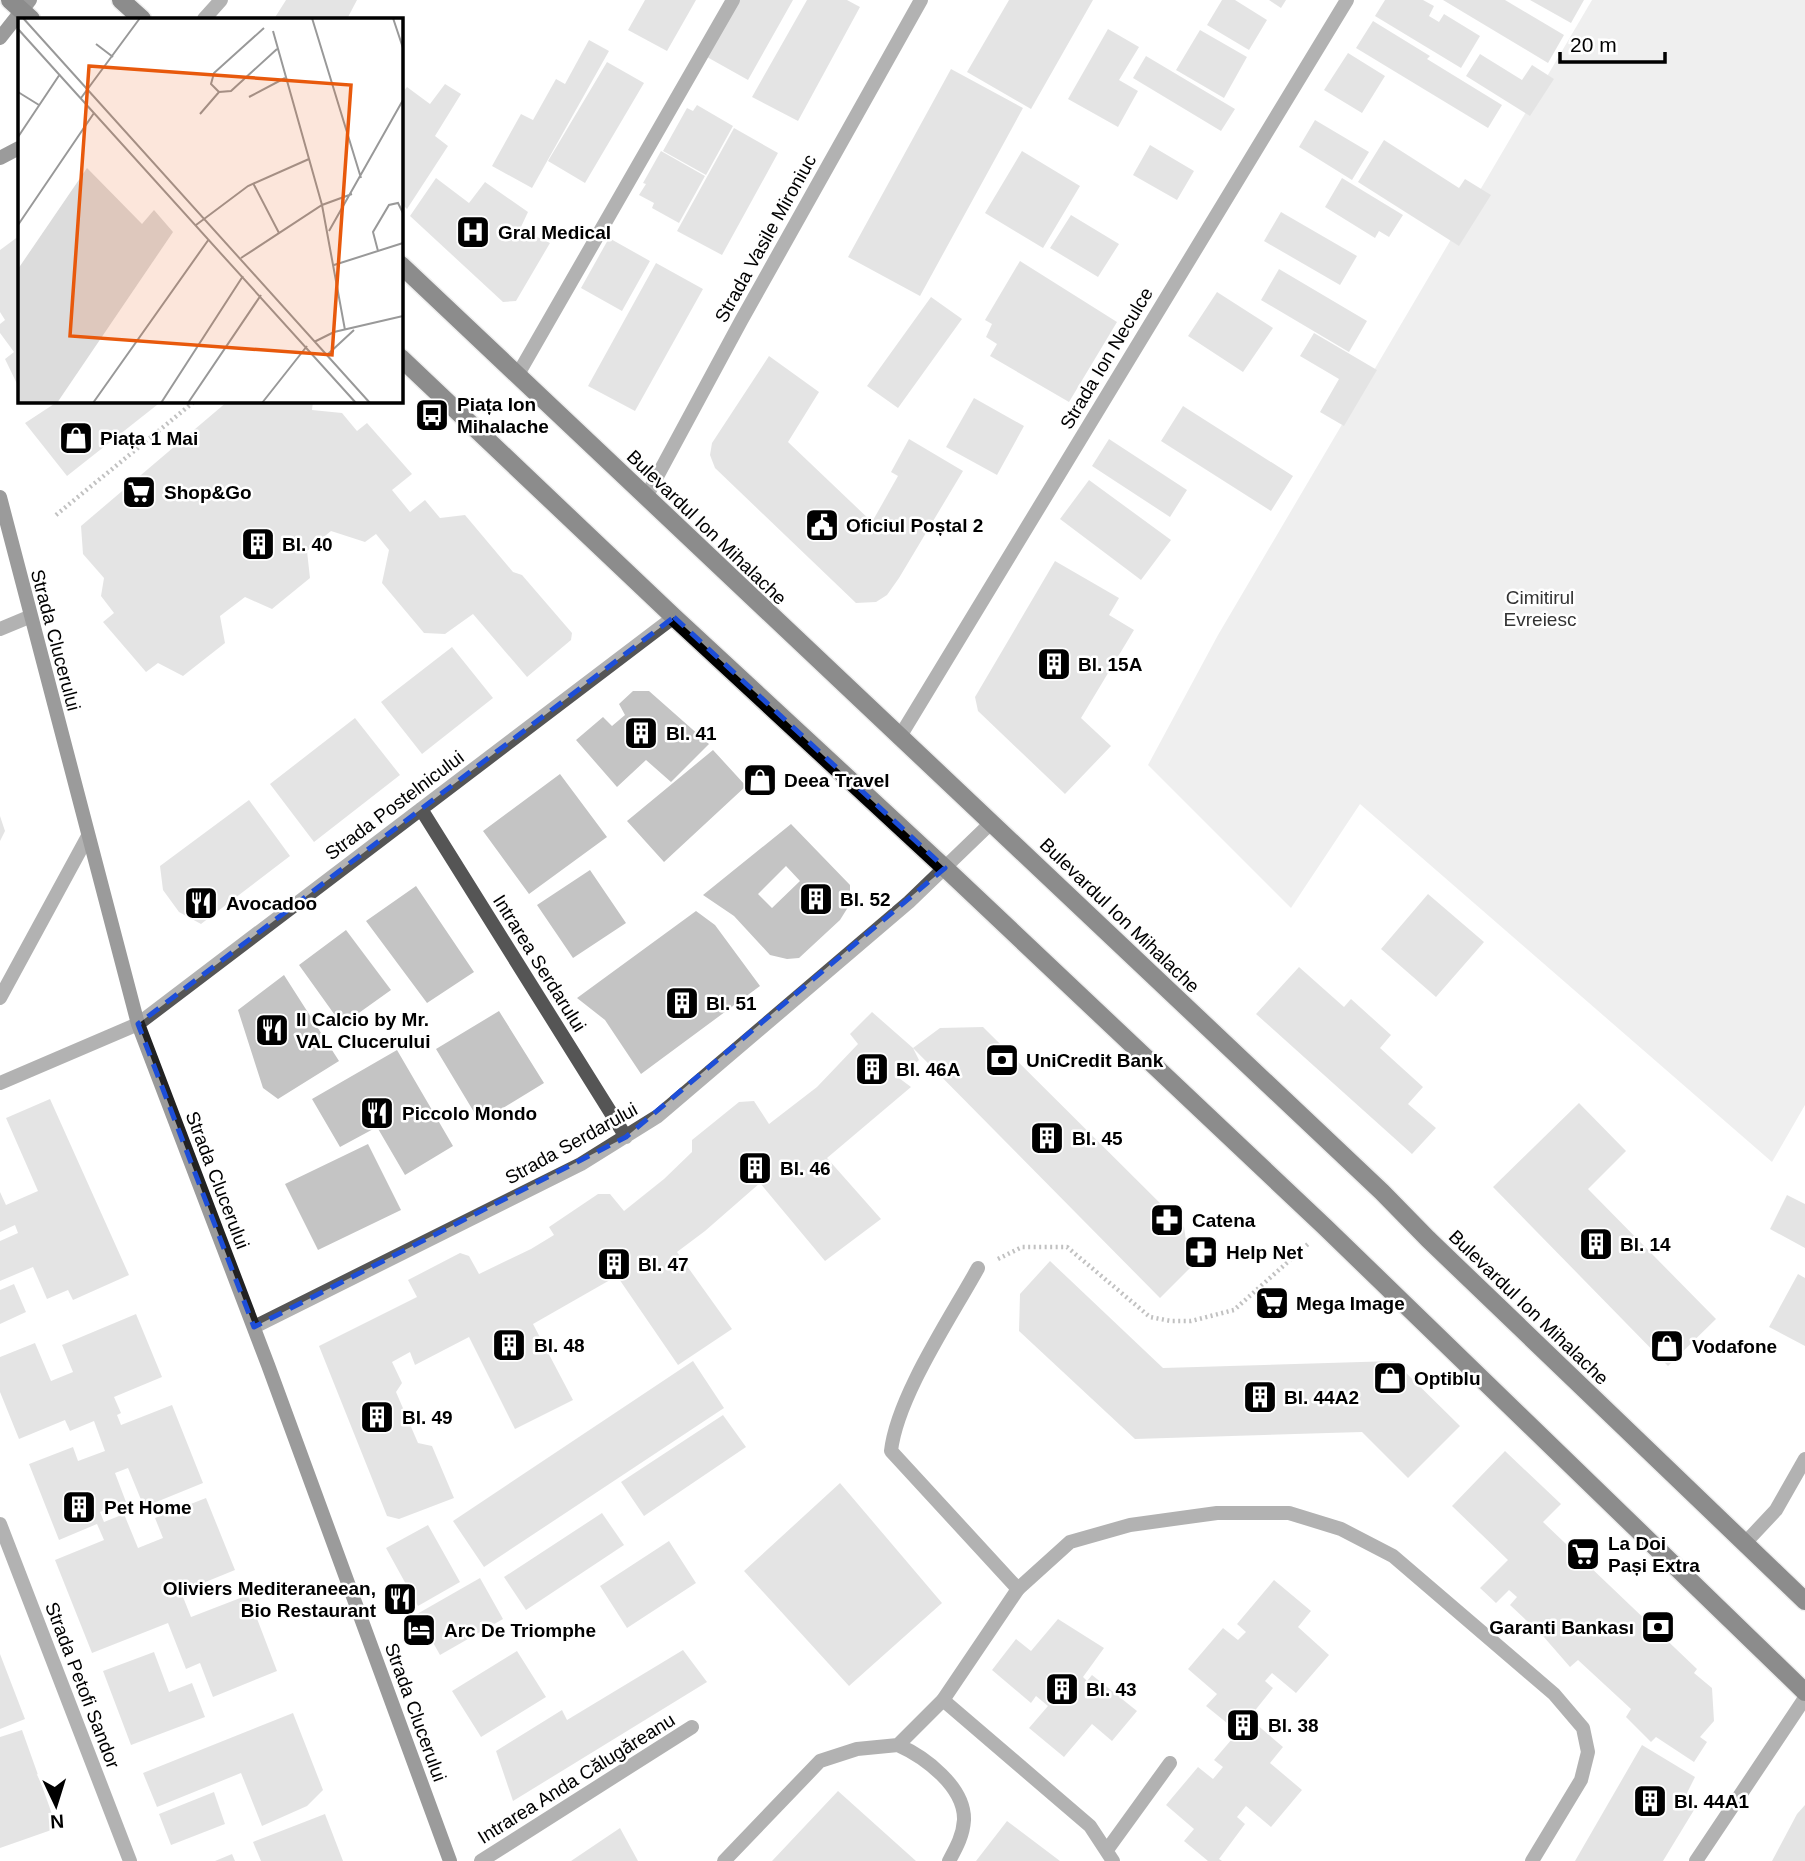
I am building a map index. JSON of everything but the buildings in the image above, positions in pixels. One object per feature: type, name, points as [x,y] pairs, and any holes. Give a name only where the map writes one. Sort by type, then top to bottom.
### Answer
[{"type":"main road","points":[[121,0],[141,18]]},
{"type":"main road","name":"Bulevardul Ion Mihalache","points":[[402,266],[898,738],[992,822],[1805,1601]]},
{"type":"main road","points":[[402,359],[1325,1227],[1805,1692]]},
{"type":"street","points":[[205,18],[221,0]]},
{"type":"street","points":[[517,376],[733,0]]},
{"type":"street","name":"Strada Vasile Mironiuc","points":[[646,496],[921,0]]},
{"type":"street","name":"Strada Ion Neculce","points":[[898,738],[1348,0]]},
{"type":"street","points":[[0,38],[23,8]]},
{"type":"street","points":[[0,158],[18,149]]},
{"type":"street","name":"Strada Clucerului","points":[[0,497],[29,617],[138,1024],[254,1327],[450,1861]]},
{"type":"street","points":[[0,629],[29,617]]},
{"type":"street","name":"Strada Postelnicului","points":[[0,1083],[138,1024],[674,617]]},
{"type":"street","name":"Intrarea Serdarului","points":[[421,809],[625,1137]]},
{"type":"street","name":"Strada Serdarului","points":[[254,1327],[581,1164],[658,1116],[909,902],[992,822]]},
{"type":"street","points":[[0,998],[88,835]]},
{"type":"street","points":[[978,1268],[920,1373],[893,1431],[891,1451],[1018,1589]]},
{"type":"street","points":[[1746,1542],[1776,1510],[1805,1458]]},
{"type":"street","points":[[898,1745],[943,1700],[1018,1589],[1070,1542],[1130,1525],[1217,1513],[1289,1513],[1341,1529],[1394,1556],[1554,1694],[1583,1728],[1588,1752],[1580,1780],[1532,1861]]},
{"type":"street","name":"Strada Petofi Sandor","points":[[0,1524],[130,1861]]},
{"type":"street","points":[[1696,1861],[1805,1698]]},
{"type":"street","points":[[943,1700],[1090,1826],[1110,1855],[1170,1763]]},
{"type":"street","name":"Intrarea Anda Călugăreanu","points":[[481,1861],[692,1727]]},
{"type":"street","points":[[724,1861],[820,1762],[857,1749],[898,1745],[921,1756],[941,1774],[960,1799],[964,1818],[961,1839],[949,1861]]},
{"type":"path","points":[[57,515],[194,402]]},
{"type":"path","points":[[978,1268],[1022,1247],[1067,1247],[1150,1317],[1191,1321],[1234,1310],[1325,1227]]},
{"type":"highlighted area","points":[[674,617],[945,868],[626,1137],[254,1327],[138,1024]]},
{"type":"green space","name":"Cimitirul Evreiesc","points":[[1592,0],[1805,0],[1805,1105],[1772,1162],[1360,804],[1291,908],[1148,765],[1218,635]]},
{"type":"place","name":"Gral Medical","points":[[473,232]]},
{"type":"place","name":"Piața Ion Mihalache","points":[[432,415]]},
{"type":"place","name":"Piața 1 Mai","points":[[76,438]]},
{"type":"place","name":"Shop&Go","points":[[139,492]]},
{"type":"place","name":"Oficiul Poștal 2","points":[[822,525]]},
{"type":"place","name":"Bl. 40","points":[[258,544]]},
{"type":"place","name":"Bl. 15A","points":[[1054,664]]},
{"type":"place","name":"Bl. 41","points":[[641,733]]},
{"type":"place","name":"Deea Travel","points":[[760,780]]},
{"type":"place","name":"Bl. 52","points":[[816,899]]},
{"type":"place","name":"Avocadoo","points":[[201,903]]},
{"type":"place","name":"Bl. 51","points":[[682,1003]]},
{"type":"place","name":"Il Calcio by Mr. VAL Clucerului","points":[[272,1030]]},
{"type":"place","name":"UniCredit Bank","points":[[1002,1060]]},
{"type":"place","name":"Bl. 46A","points":[[872,1069]]},
{"type":"place","name":"Piccolo Mondo","points":[[377,1113]]},
{"type":"place","name":"Bl. 45","points":[[1047,1138]]},
{"type":"place","name":"Bl. 46","points":[[755,1168]]},
{"type":"place","name":"Catena","points":[[1167,1220]]},
{"type":"place","name":"Bl. 14","points":[[1596,1244]]},
{"type":"place","name":"Help Net","points":[[1201,1252]]},
{"type":"place","name":"Bl. 47","points":[[614,1264]]},
{"type":"place","name":"Mega Image","points":[[1272,1303]]},
{"type":"place","name":"Bl. 48","points":[[509,1345]]},
{"type":"place","name":"Vodafone","points":[[1667,1346]]},
{"type":"place","name":"Optiblu","points":[[1390,1378]]},
{"type":"place","name":"Bl. 44A2","points":[[1260,1397]]},
{"type":"place","name":"Bl. 49","points":[[377,1417]]},
{"type":"place","name":"Pet Home","points":[[79,1507]]},
{"type":"place","name":"La Doi Pași Extra","points":[[1583,1554]]},
{"type":"place","name":"Oliviers Mediteraneean, Bio Restaurant","points":[[400,1599]]},
{"type":"place","name":"Garanti Bankası","points":[[1658,1627]]},
{"type":"place","name":"Arc De Triomphe","points":[[419,1630]]},
{"type":"place","name":"Bl. 43","points":[[1062,1689]]},
{"type":"place","name":"Bl. 38","points":[[1243,1725]]},
{"type":"place","name":"Bl. 44A1","points":[[1650,1801]]}]
